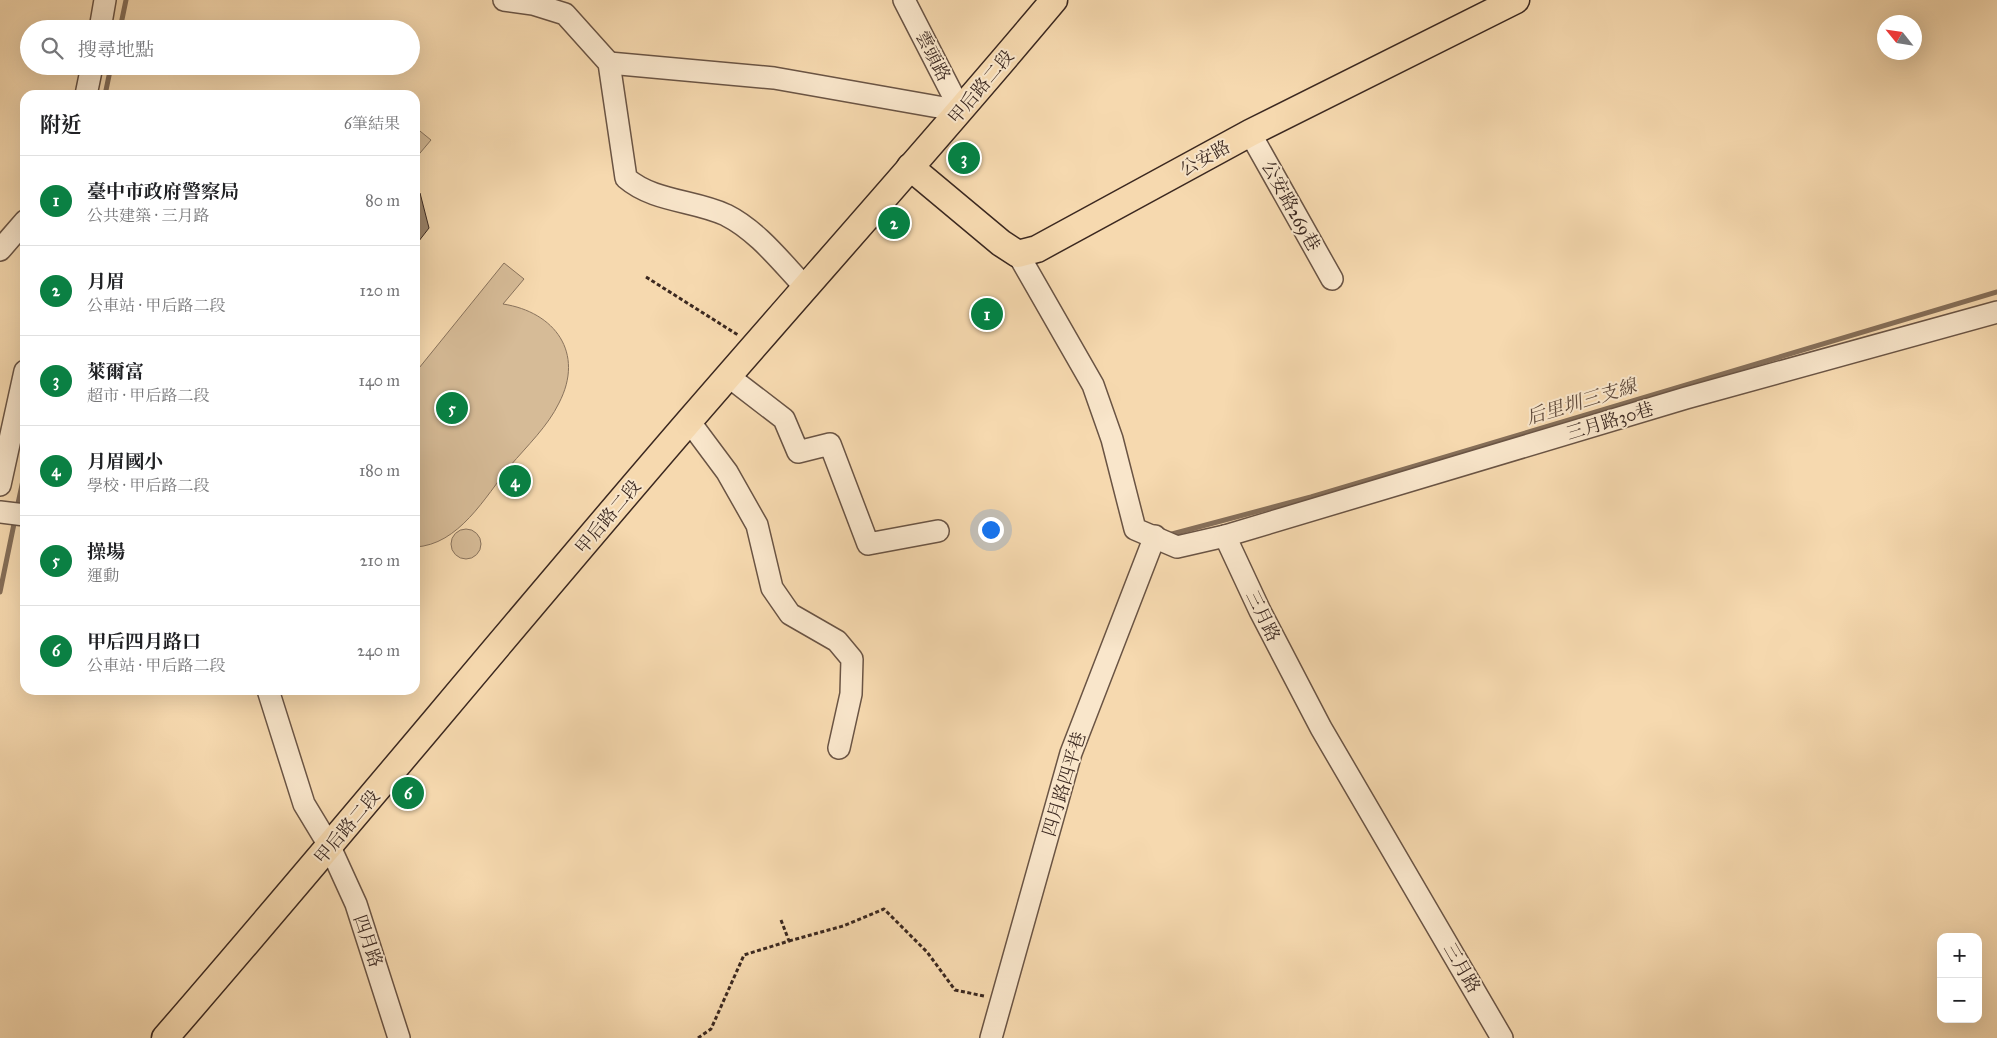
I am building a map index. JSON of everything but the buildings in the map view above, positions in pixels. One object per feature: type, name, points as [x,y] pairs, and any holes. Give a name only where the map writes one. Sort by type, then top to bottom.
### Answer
[{"type":"main road","name":"甲后路二段","points":[[165,1038],[330,847],[754,345],[961,111],[1054,0]]},
{"type":"main road","name":"公安路","points":[[1018,254],[1037,250],[1250,133],[1516,0]]},
{"type":"main road","points":[[910,167],[1001,243],[1018,254]]},
{"type":"street","points":[[102,20],[105,0]]},
{"type":"street","points":[[504,0],[533,4],[565,14],[609,63],[626,178],[638,189],[726,215],[754,234],[806,288]]},
{"type":"street","name":"雲頭路","points":[[904,0],[961,111]]},
{"type":"street","points":[[609,63],[774,78],[961,111]]},
{"type":"street","points":[[87,90],[90,75]]},
{"type":"street","name":"公安路269巷","points":[[1250,133],[1332,279]]},
{"type":"street","points":[[0,250],[20,227]]},
{"type":"street","points":[[1018,254],[1093,385],[1112,439],[1135,529],[1177,547],[1225,536]]},
{"type":"street","name":"三月路30巷","points":[[1225,536],[1686,398],[1997,312]]},
{"type":"street","points":[[728,376],[784,419],[798,452],[830,444],[868,544],[938,531]]},
{"type":"street","points":[[0,485],[20,394]]},
{"type":"street","points":[[689,421],[727,472],[757,524],[772,588],[776,594],[790,614],[838,641],[852,659],[851,694],[839,748]]},
{"type":"street","points":[[0,512],[20,514]]},
{"type":"street","name":"四月路四平巷","points":[[992,1038],[1071,753],[1155,536]]},
{"type":"street","name":"三月路","points":[[1225,536],[1260,611],[1321,728],[1502,1038]]},
{"type":"street","name":"四月路","points":[[270,695],[304,804],[330,847],[356,904],[399,1038]]},
{"type":"path","points":[[646,276],[754,345]]},
{"type":"path","points":[[698,1038],[711,1029],[744,955],[844,926],[884,910],[927,952],[955,990],[1002,1000]]},
{"type":"path","points":[[781,920],[789,941]]},
{"type":"shaded area","points":[[420,131],[431,140],[420,153]]},
{"type":"shaded area","points":[[504,263],[524,279],[503,304],[521,308],[537,316],[550,326],[560,338],[566,352],[569,368],[566,385],[559,403],[549,420],[510,466],[481,505],[458,529],[445,538],[420,546],[420,367]]},
{"type":"shaded area","points":[[466,529],[476,534],[481,544],[476,554],[466,559],[456,554],[451,544],[456,534]]},
{"type":"waterway","points":[[122,20],[126,0]]},
{"type":"waterway","points":[[106,90],[109,75]]},
{"type":"waterway","name":"后里圳三支線","points":[[1172,534],[1311,497],[1997,292]]},
{"type":"waterway","points":[[17,508],[20,494]]},
{"type":"waterway","points":[[0,592],[15,519]]},
{"type":"place","name":"萊爾富","points":[[964,158]]},
{"type":"place","name":"月眉","points":[[894,223]]},
{"type":"place","name":"臺中市政府警察局","points":[[987,314]]},
{"type":"place","name":"操場","points":[[452,408]]},
{"type":"place","name":"月眉國小","points":[[515,481]]},
{"type":"place","name":"甲后四月路口","points":[[408,793]]}]
